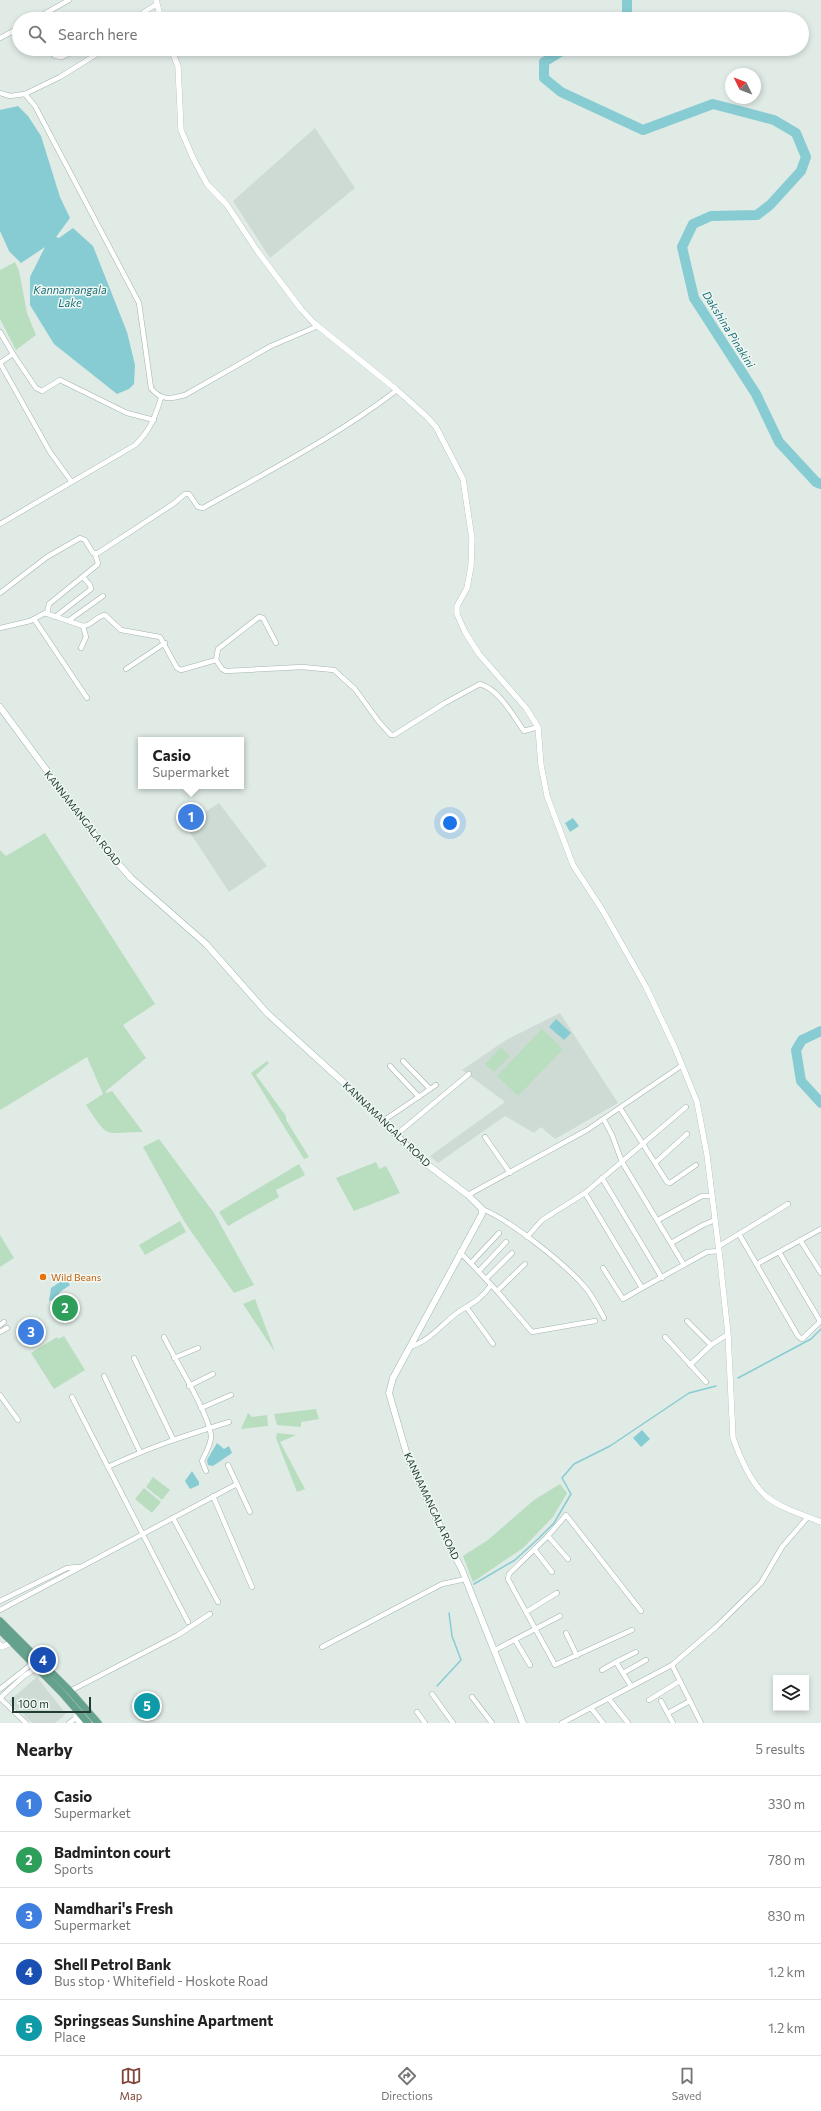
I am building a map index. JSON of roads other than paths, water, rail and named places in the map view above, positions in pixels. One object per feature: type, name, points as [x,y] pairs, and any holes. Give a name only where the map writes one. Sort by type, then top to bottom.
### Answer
[{"type":"main road","name":"KANNAMANGALA ROAD","points":[[0,707],[114,859],[131,878],[206,944],[267,1013],[383,1120],[428,1165],[468,1195],[482,1209],[482,1214],[460,1252],[393,1378],[389,1393],[407,1455],[466,1579],[523,1723]]},
{"type":"main road","points":[[0,1621],[70,1691],[98,1723]]},
{"type":"main road","points":[[0,1630],[35,1665],[77,1714],[88,1723]]},
{"type":"street","points":[[48,12],[69,0]]},
{"type":"street","points":[[144,12],[156,2],[159,12]]},
{"type":"street","points":[[0,38],[12,32]]},
{"type":"street","points":[[0,93],[10,96],[25,94],[60,77],[94,56]]},
{"type":"street","points":[[174,56],[178,66],[181,130],[207,184],[227,205],[250,241],[301,309],[318,326],[398,390],[436,427],[463,479],[472,539],[471,566],[467,588],[457,606],[457,614],[465,632],[479,654],[526,708],[538,727],[541,765],[547,796],[573,865],[603,911],[646,987],[697,1102],[707,1156],[719,1248],[728,1334],[733,1438],[737,1450],[747,1470],[768,1498],[821,1522]]},
{"type":"street","points":[[25,94],[36,106],[139,303],[151,388],[161,398],[172,398],[184,395],[271,346],[318,326]]},
{"type":"street","points":[[0,332],[36,388],[42,391],[60,380],[127,413],[154,420]]},
{"type":"street","points":[[13,354],[0,363],[50,452],[71,481]]},
{"type":"street","points":[[95,554],[173,504],[185,494],[189,494],[198,507],[203,508],[311,447],[373,408],[398,390]]},
{"type":"street","points":[[0,524],[71,481],[135,445],[145,436],[154,420],[161,398]]},
{"type":"street","points":[[0,593],[47,557],[80,538],[85,540],[95,554],[98,564],[49,604],[47,614]]},
{"type":"street","points":[[55,617],[91,589],[90,585],[83,577]]},
{"type":"street","points":[[68,621],[103,596]]},
{"type":"street","points":[[0,628],[47,614],[83,626],[88,626],[102,615],[105,615],[121,630],[160,637],[165,643],[177,668],[181,670],[216,660]]},
{"type":"street","points":[[276,643],[263,618],[259,616],[218,649],[216,660],[222,669],[226,671],[302,667],[334,670],[355,689],[379,722],[391,735],[394,735],[445,703],[480,684],[486,686],[504,703],[524,732],[538,727]]},
{"type":"street","points":[[34,619],[87,698]]},
{"type":"street","points":[[81,648],[86,637],[83,626]]},
{"type":"street","points":[[126,669],[165,643]]},
{"type":"street","points":[[403,1061],[430,1089]]},
{"type":"street","points":[[390,1066],[419,1098]]},
{"type":"street","points":[[468,1195],[510,1174],[604,1120],[681,1066]]},
{"type":"street","points":[[397,1134],[469,1074]]},
{"type":"street","points":[[383,1120],[409,1102],[419,1098],[436,1084]]},
{"type":"street","points":[[527,1237],[546,1217],[585,1193],[686,1107]]},
{"type":"street","points":[[620,1108],[644,1143],[667,1182],[670,1182],[696,1165]]},
{"type":"street","points":[[604,1120],[612,1135],[622,1162],[684,1265]]},
{"type":"street","points":[[655,1163],[687,1134]]},
{"type":"street","points":[[485,1137],[510,1174]]},
{"type":"street","points":[[602,1178],[662,1278]]},
{"type":"street","points":[[585,1193],[642,1288]]},
{"type":"street","points":[[658,1220],[702,1196],[712,1196]]},
{"type":"street","points":[[603,1268],[623,1299],[707,1252],[719,1248],[788,1204]]},
{"type":"street","points":[[482,1209],[493,1214],[527,1237],[584,1286],[604,1318]]},
{"type":"street","points":[[671,1243],[715,1220]]},
{"type":"street","points":[[757,1264],[821,1229]]},
{"type":"street","points":[[471,1263],[499,1233]]},
{"type":"street","points":[[739,1234],[798,1336],[802,1339],[821,1321],[779,1252]]},
{"type":"street","points":[[800,1240],[821,1273]]},
{"type":"street","points":[[478,1271],[506,1242]]},
{"type":"street","points":[[460,1252],[492,1285],[532,1332],[595,1322]]},
{"type":"street","points":[[486,1280],[512,1253]]},
{"type":"street","points":[[497,1291],[525,1264]]},
{"type":"street","points":[[409,1347],[424,1342],[463,1309],[480,1299],[492,1285]]},
{"type":"street","points":[[467,1308],[493,1344]]},
{"type":"street","points":[[687,1322],[711,1345]]},
{"type":"street","points":[[0,1332],[8,1328]]},
{"type":"street","points":[[690,1365],[711,1345],[728,1334]]},
{"type":"street","points":[[164,1337],[201,1408],[209,1428],[210,1442],[202,1462],[206,1471]]},
{"type":"street","points":[[665,1337],[706,1382]]},
{"type":"street","points":[[174,1358],[198,1348]]},
{"type":"street","points":[[134,1358],[173,1439]]},
{"type":"street","points":[[189,1386],[212,1374]]},
{"type":"street","points":[[104,1376],[140,1452]]},
{"type":"street","points":[[0,1394],[18,1420]]},
{"type":"street","points":[[201,1408],[231,1394]]},
{"type":"street","points":[[72,1397],[188,1622]]},
{"type":"street","points":[[108,1467],[173,1439],[230,1422]]},
{"type":"street","points":[[228,1465],[250,1512]]},
{"type":"street","points":[[0,1610],[237,1484]]},
{"type":"street","points":[[213,1496],[252,1587]]},
{"type":"street","points":[[632,1630],[555,1665],[508,1577],[548,1536],[564,1516],[567,1516],[641,1611]]},
{"type":"street","points":[[562,1723],[672,1665],[716,1628],[761,1583],[782,1547],[808,1517]]},
{"type":"street","points":[[173,1518],[218,1602]]},
{"type":"street","points":[[548,1536],[568,1559]]},
{"type":"street","points":[[534,1550],[552,1572]]},
{"type":"street","points":[[0,1601],[67,1568],[80,1567]]},
{"type":"street","points":[[322,1647],[442,1584],[466,1579]]},
{"type":"street","points":[[526,1612],[557,1593]]},
{"type":"street","points":[[70,1691],[178,1636],[210,1614]]},
{"type":"street","points":[[495,1650],[560,1616]]},
{"type":"street","points":[[566,1633],[577,1656]]},
{"type":"street","points":[[515,1640],[530,1666]]},
{"type":"street","points":[[0,1645],[2,1646],[13,1642]]},
{"type":"street","points":[[602,1670],[636,1652]]},
{"type":"street","points":[[623,1673],[646,1660]]},
{"type":"street","points":[[616,1662],[631,1686]]},
{"type":"street","points":[[0,1690],[35,1665]]},
{"type":"street","points":[[26,1723],[0,1698],[35,1665]]},
{"type":"street","points":[[672,1665],[701,1723]]},
{"type":"street","points":[[649,1700],[680,1681]]},
{"type":"street","points":[[432,1694],[453,1723]]},
{"type":"street","points":[[472,1697],[492,1723]]},
{"type":"street","points":[[609,1699],[628,1723]]},
{"type":"street","points":[[661,1701],[673,1723]]},
{"type":"street","points":[[668,1713],[690,1701]]},
{"type":"street","points":[[591,1708],[603,1723]]},
{"type":"street","points":[[416,1712],[425,1723]]},
{"type":"street","points":[[70,1723],[77,1714]]},
{"type":"street","points":[[77,1714],[80,1723]]},
{"type":"street","points":[[572,1718],[575,1723]]},
{"type":"water","name":"Kannamangala Lake","points":[[18,106],[28,116],[41,136],[60,197],[70,218],[56,237],[59,238],[73,228],[93,246],[127,332],[135,365],[134,384],[129,389],[117,394],[54,344],[30,305],[30,277],[45,247],[21,263],[9,251],[0,231],[0,110]]},
{"type":"water","points":[[573,818],[579,826],[570,832],[565,823]]},
{"type":"water","points":[[556,1019],[571,1033],[564,1040],[549,1027]]},
{"type":"water","points":[[66,1278],[70,1285],[60,1292],[56,1299],[49,1301],[51,1288]]},
{"type":"water","points":[[642,1430],[650,1439],[641,1447],[633,1438]]},
{"type":"water","points":[[217,1443],[224,1449],[229,1446],[232,1453],[213,1466],[208,1465],[207,1460]]},
{"type":"water","points":[[192,1471],[199,1482],[199,1485],[190,1489],[185,1481]]},
{"type":"waterway","name":"Dakshina Pinakini","points":[[627,0],[627,12]]},
{"type":"waterway","name":"Dakshina Pinakini","points":[[554,56],[544,62],[544,78],[561,92],[643,130],[713,104],[774,120],[796,133],[806,157],[801,171],[770,205],[757,215],[711,216],[693,224],[682,247],[694,298],[756,394],[779,442],[816,482],[821,484]]},
{"type":"waterway","name":"Dakshina Pinakini","points":[[821,1031],[802,1040],[796,1050],[801,1081],[821,1103]]},
{"type":"waterway","points":[[738,1378],[811,1339],[821,1329]]},
{"type":"waterway","points":[[474,1584],[515,1560],[554,1523],[571,1494],[562,1478],[574,1464],[610,1446],[689,1393],[716,1386]]},
{"type":"waterway","points":[[437,1686],[461,1660],[452,1636],[449,1613]]},
{"type":"place","name":"Casio","points":[[191,817]]},
{"type":"place","name":"Wild Beans","points":[[43,1277]]},
{"type":"place","name":"Badminton court","points":[[65,1308]]},
{"type":"place","name":"Namdhari's Fresh","points":[[31,1332]]},
{"type":"place","name":"Shell Petrol Bank","points":[[43,1660]]},
{"type":"place","name":"Springseas Sunshine Apartment","points":[[147,1706]]}]
